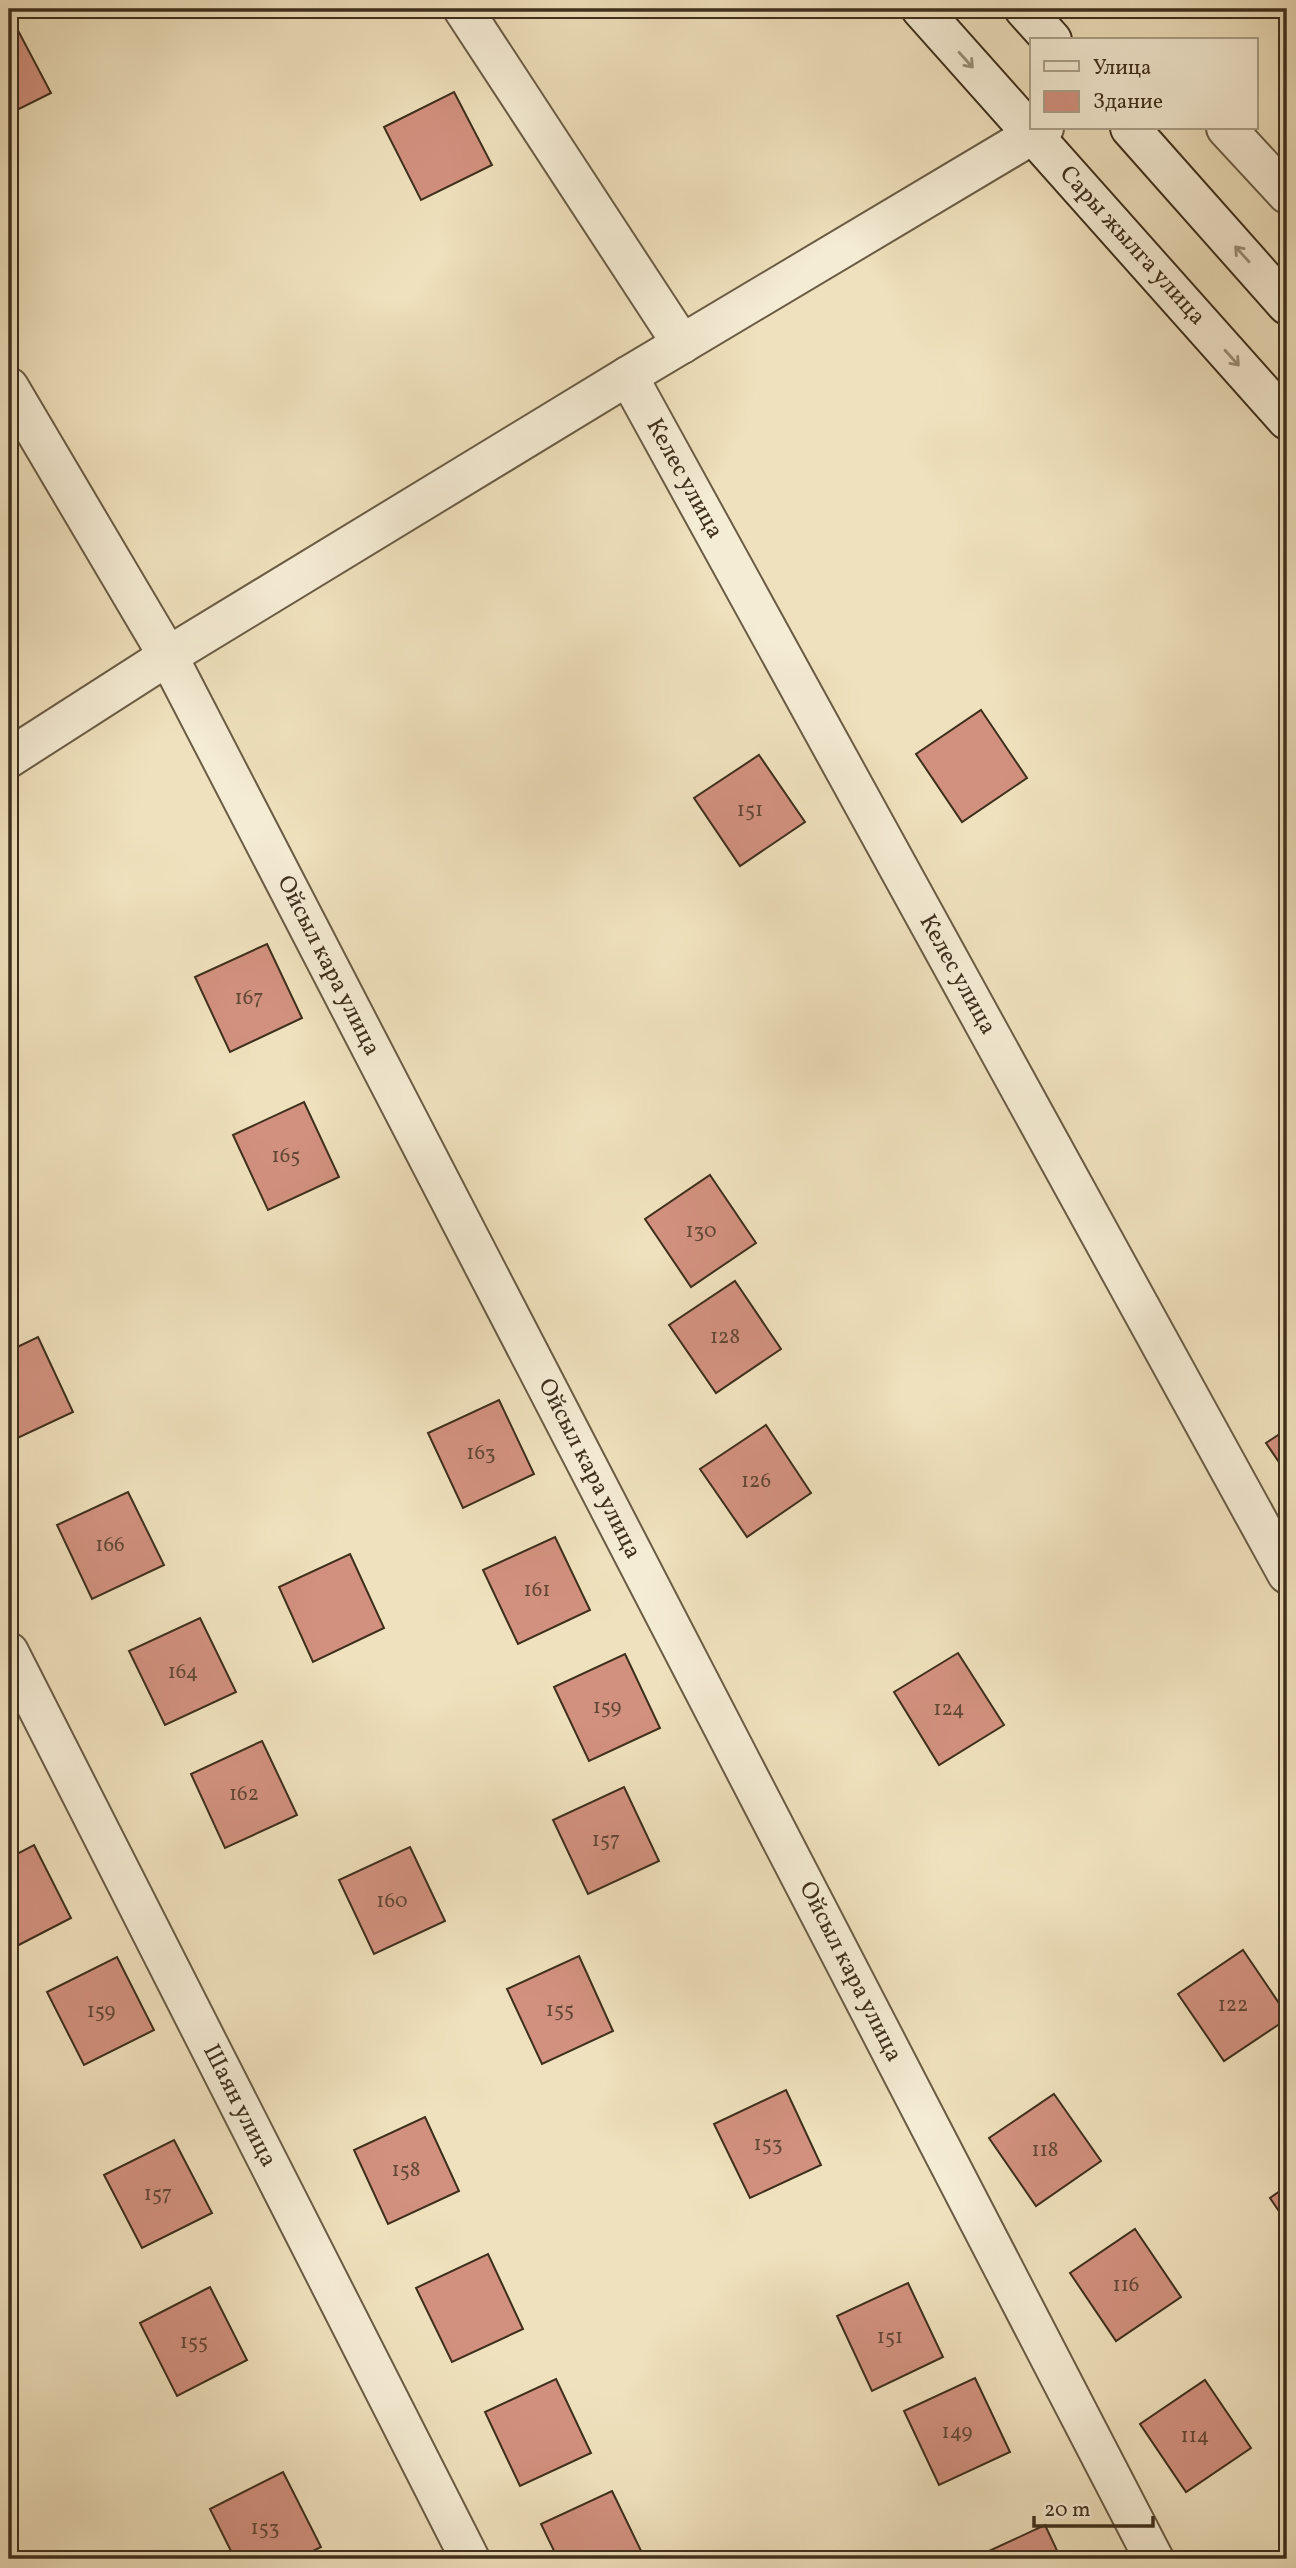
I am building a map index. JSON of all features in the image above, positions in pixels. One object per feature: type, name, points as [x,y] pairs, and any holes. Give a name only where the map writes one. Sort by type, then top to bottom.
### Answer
[{"type":"street","points":[[463,9],[681,344]]},
{"type":"street","name":"Сары жылга улица","points":[[921,9],[1030,123]]},
{"type":"street","points":[[1024,9],[1050,38]]},
{"type":"street","points":[[1132,130],[1287,305]]},
{"type":"street","points":[[1228,130],[1287,194]]},
{"type":"street","points":[[9,758],[168,656],[628,376],[1039,132]]},
{"type":"street","name":"Сары жылга улица","points":[[1039,132],[1287,420]]},
{"type":"street","name":"Келес улица","points":[[628,376],[1287,1574]]},
{"type":"street","name":"Ойсыл кара улица","points":[[9,387],[168,656],[1154,2559]]},
{"type":"street","name":"Шаян улица","points":[[9,1652],[470,2559]]},
{"type":"building","points":[[13,21],[51,93],[9,114],[9,23]]},
{"type":"building","points":[[454,92],[492,165],[421,200],[384,127]]},
{"type":"building","points":[[981,710],[1027,778],[962,822],[916,754]]},
{"type":"building","points":[[759,755],[805,822],[740,866],[694,798]]},
{"type":"building","points":[[267,944],[302,1018],[230,1052],[195,977]]},
{"type":"building","points":[[304,1102],[339,1177],[268,1210],[233,1135]]},
{"type":"building","points":[[710,1175],[756,1243],[691,1287],[645,1219]]},
{"type":"building","points":[[735,1281],[781,1349],[716,1393],[669,1325]]},
{"type":"building","points":[[38,1337],[73,1412],[9,1442],[9,1351]]},
{"type":"building","points":[[499,1400],[534,1474],[463,1508],[428,1433]]},
{"type":"building","points":[[766,1425],[811,1493],[747,1537],[700,1469]]},
{"type":"building","points":[[1287,1429],[1287,1474],[1266,1443]]},
{"type":"building","points":[[128,1492],[164,1565],[92,1599],[57,1525]]},
{"type":"building","points":[[555,1537],[590,1610],[518,1644],[483,1570]]},
{"type":"building","points":[[350,1554],[384,1628],[313,1662],[279,1587]]},
{"type":"building","points":[[200,1618],[236,1692],[165,1725],[129,1651]]},
{"type":"building","points":[[958,1653],[1004,1725],[939,1765],[894,1692]]},
{"type":"building","points":[[625,1654],[660,1728],[589,1761],[554,1687]]},
{"type":"building","points":[[262,1741],[297,1815],[225,1848],[191,1774]]},
{"type":"building","points":[[624,1787],[659,1861],[588,1894],[553,1820]]},
{"type":"building","points":[[34,1845],[71,1918],[9,1950],[9,1858]]},
{"type":"building","points":[[410,1847],[445,1921],[374,1954],[339,1880]]},
{"type":"building","points":[[1243,1950],[1287,2015],[1287,2019],[1224,2061],[1178,1994]]},
{"type":"building","points":[[579,1956],[613,2031],[542,2064],[507,1989]]},
{"type":"building","points":[[117,1957],[154,2030],[84,2065],[47,1992]]},
{"type":"building","points":[[786,2090],[821,2165],[750,2198],[714,2124]]},
{"type":"building","points":[[1054,2094],[1101,2161],[1036,2206],[989,2138]]},
{"type":"building","points":[[425,2117],[459,2191],[388,2224],[354,2150]]},
{"type":"building","points":[[174,2140],[212,2213],[142,2248],[104,2175]]},
{"type":"building","points":[[1287,2186],[1287,2223],[1270,2198]]},
{"type":"building","points":[[1135,2229],[1181,2297],[1116,2341],[1070,2273]]},
{"type":"building","points":[[488,2254],[523,2329],[452,2362],[416,2288]]},
{"type":"building","points":[[908,2283],[943,2357],[872,2391],[837,2316]]},
{"type":"building","points":[[210,2287],[247,2360],[177,2396],[140,2323]]},
{"type":"building","points":[[975,2378],[1010,2452],[939,2485],[904,2411]]},
{"type":"building","points":[[556,2379],[591,2453],[520,2486],[485,2412]]},
{"type":"building","points":[[1205,2380],[1251,2448],[1186,2492],[1140,2424]]},
{"type":"building","points":[[283,2472],[321,2547],[297,2559],[235,2559],[210,2509]]},
{"type":"building","points":[[612,2491],[645,2559],[558,2559],[541,2524]]},
{"type":"building","points":[[1045,2525],[1061,2559],[974,2558]]}]
